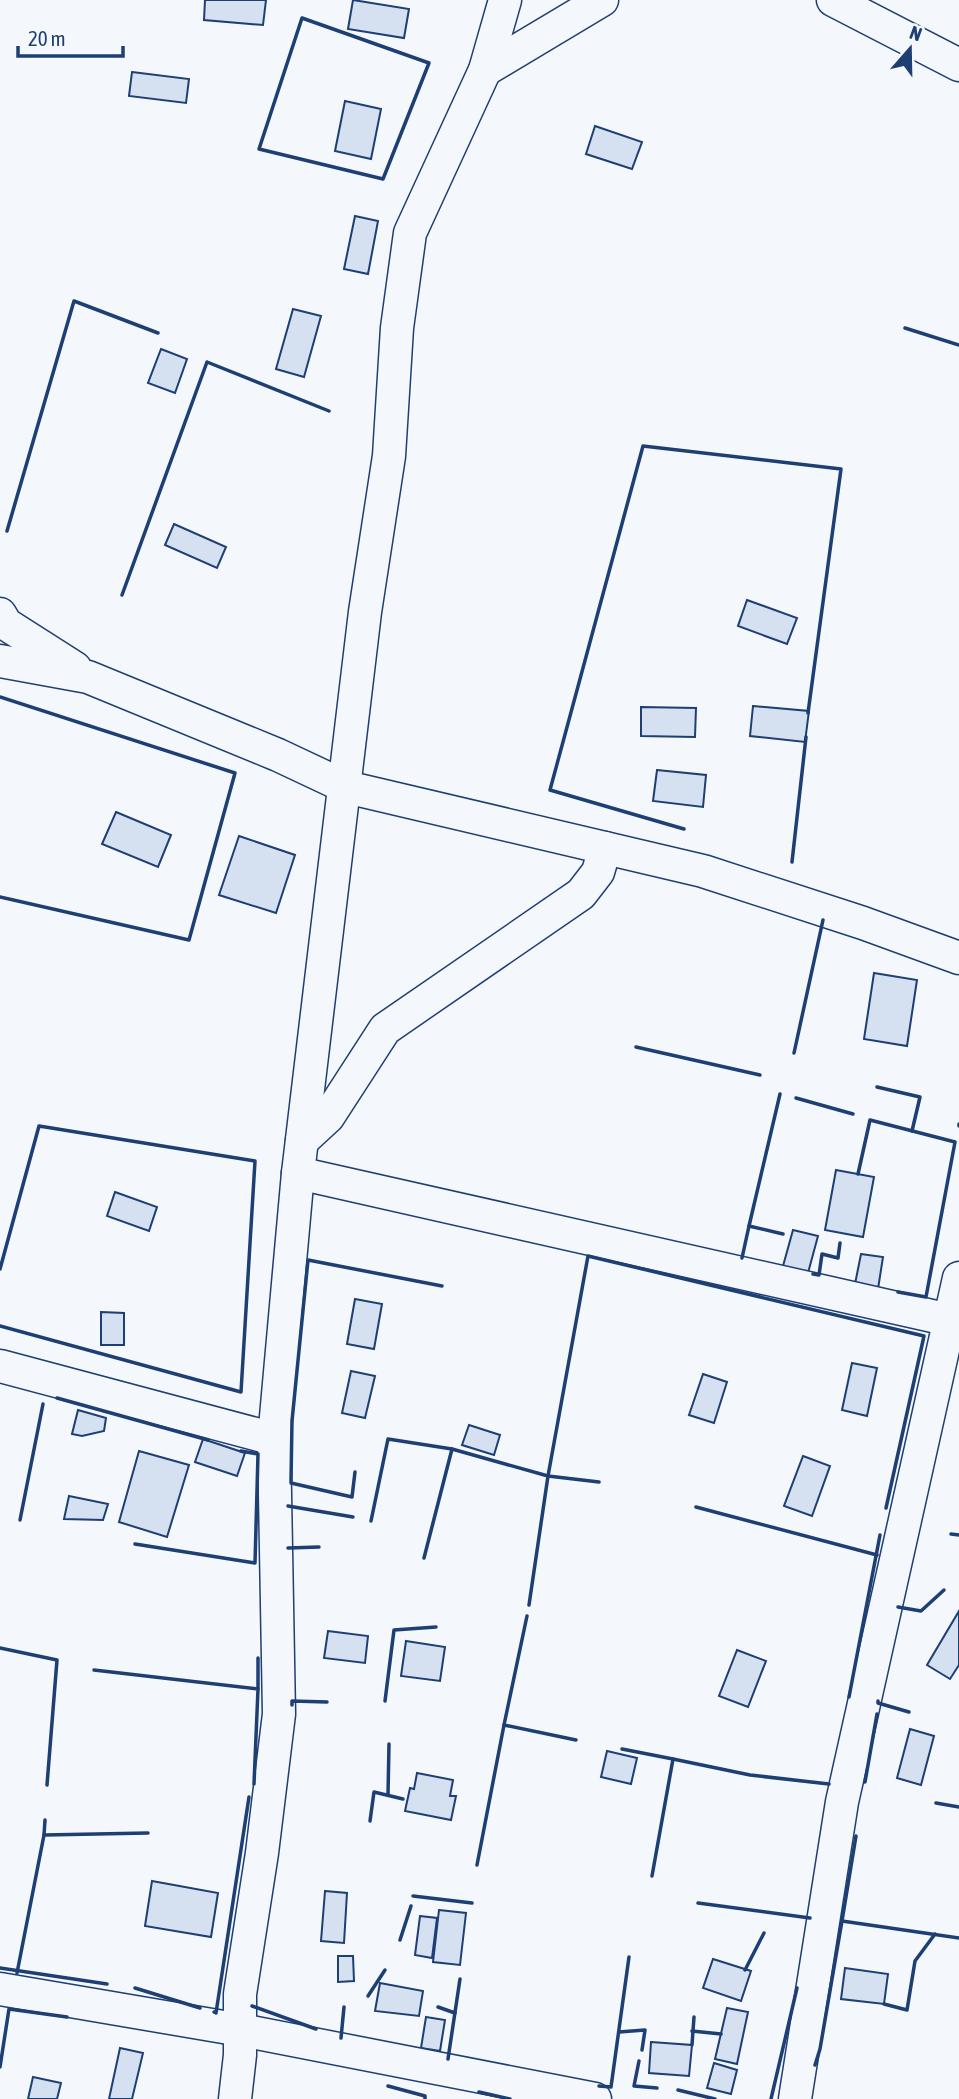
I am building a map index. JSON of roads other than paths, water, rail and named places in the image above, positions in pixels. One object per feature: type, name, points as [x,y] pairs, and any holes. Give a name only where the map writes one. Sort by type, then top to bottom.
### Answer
[{"type":"street","points":[[235,2099],[241,2030],[240,1994],[262,1853],[279,1714],[274,1439],[298,1172],[365,612],[388,456],[397,328],[411,233],[485,70],[505,0]]},
{"type":"street","points":[[485,70],[602,0]]},
{"type":"street","points":[[833,0],[959,65]]},
{"type":"street","points":[[0,614],[6,624],[88,677],[278,755],[345,787],[703,872],[863,923],[959,958]]},
{"type":"street","points":[[0,660],[88,677]]},
{"type":"street","points":[[302,1141],[328,1117],[385,1029],[581,894],[598,872],[605,848]]},
{"type":"street","points":[[298,1172],[950,1320]]},
{"type":"street","points":[[795,2099],[842,1802],[959,1278]]},
{"type":"street","points":[[0,1366],[274,1439]]},
{"type":"street","points":[[0,1989],[241,2030],[595,2099]]}]
